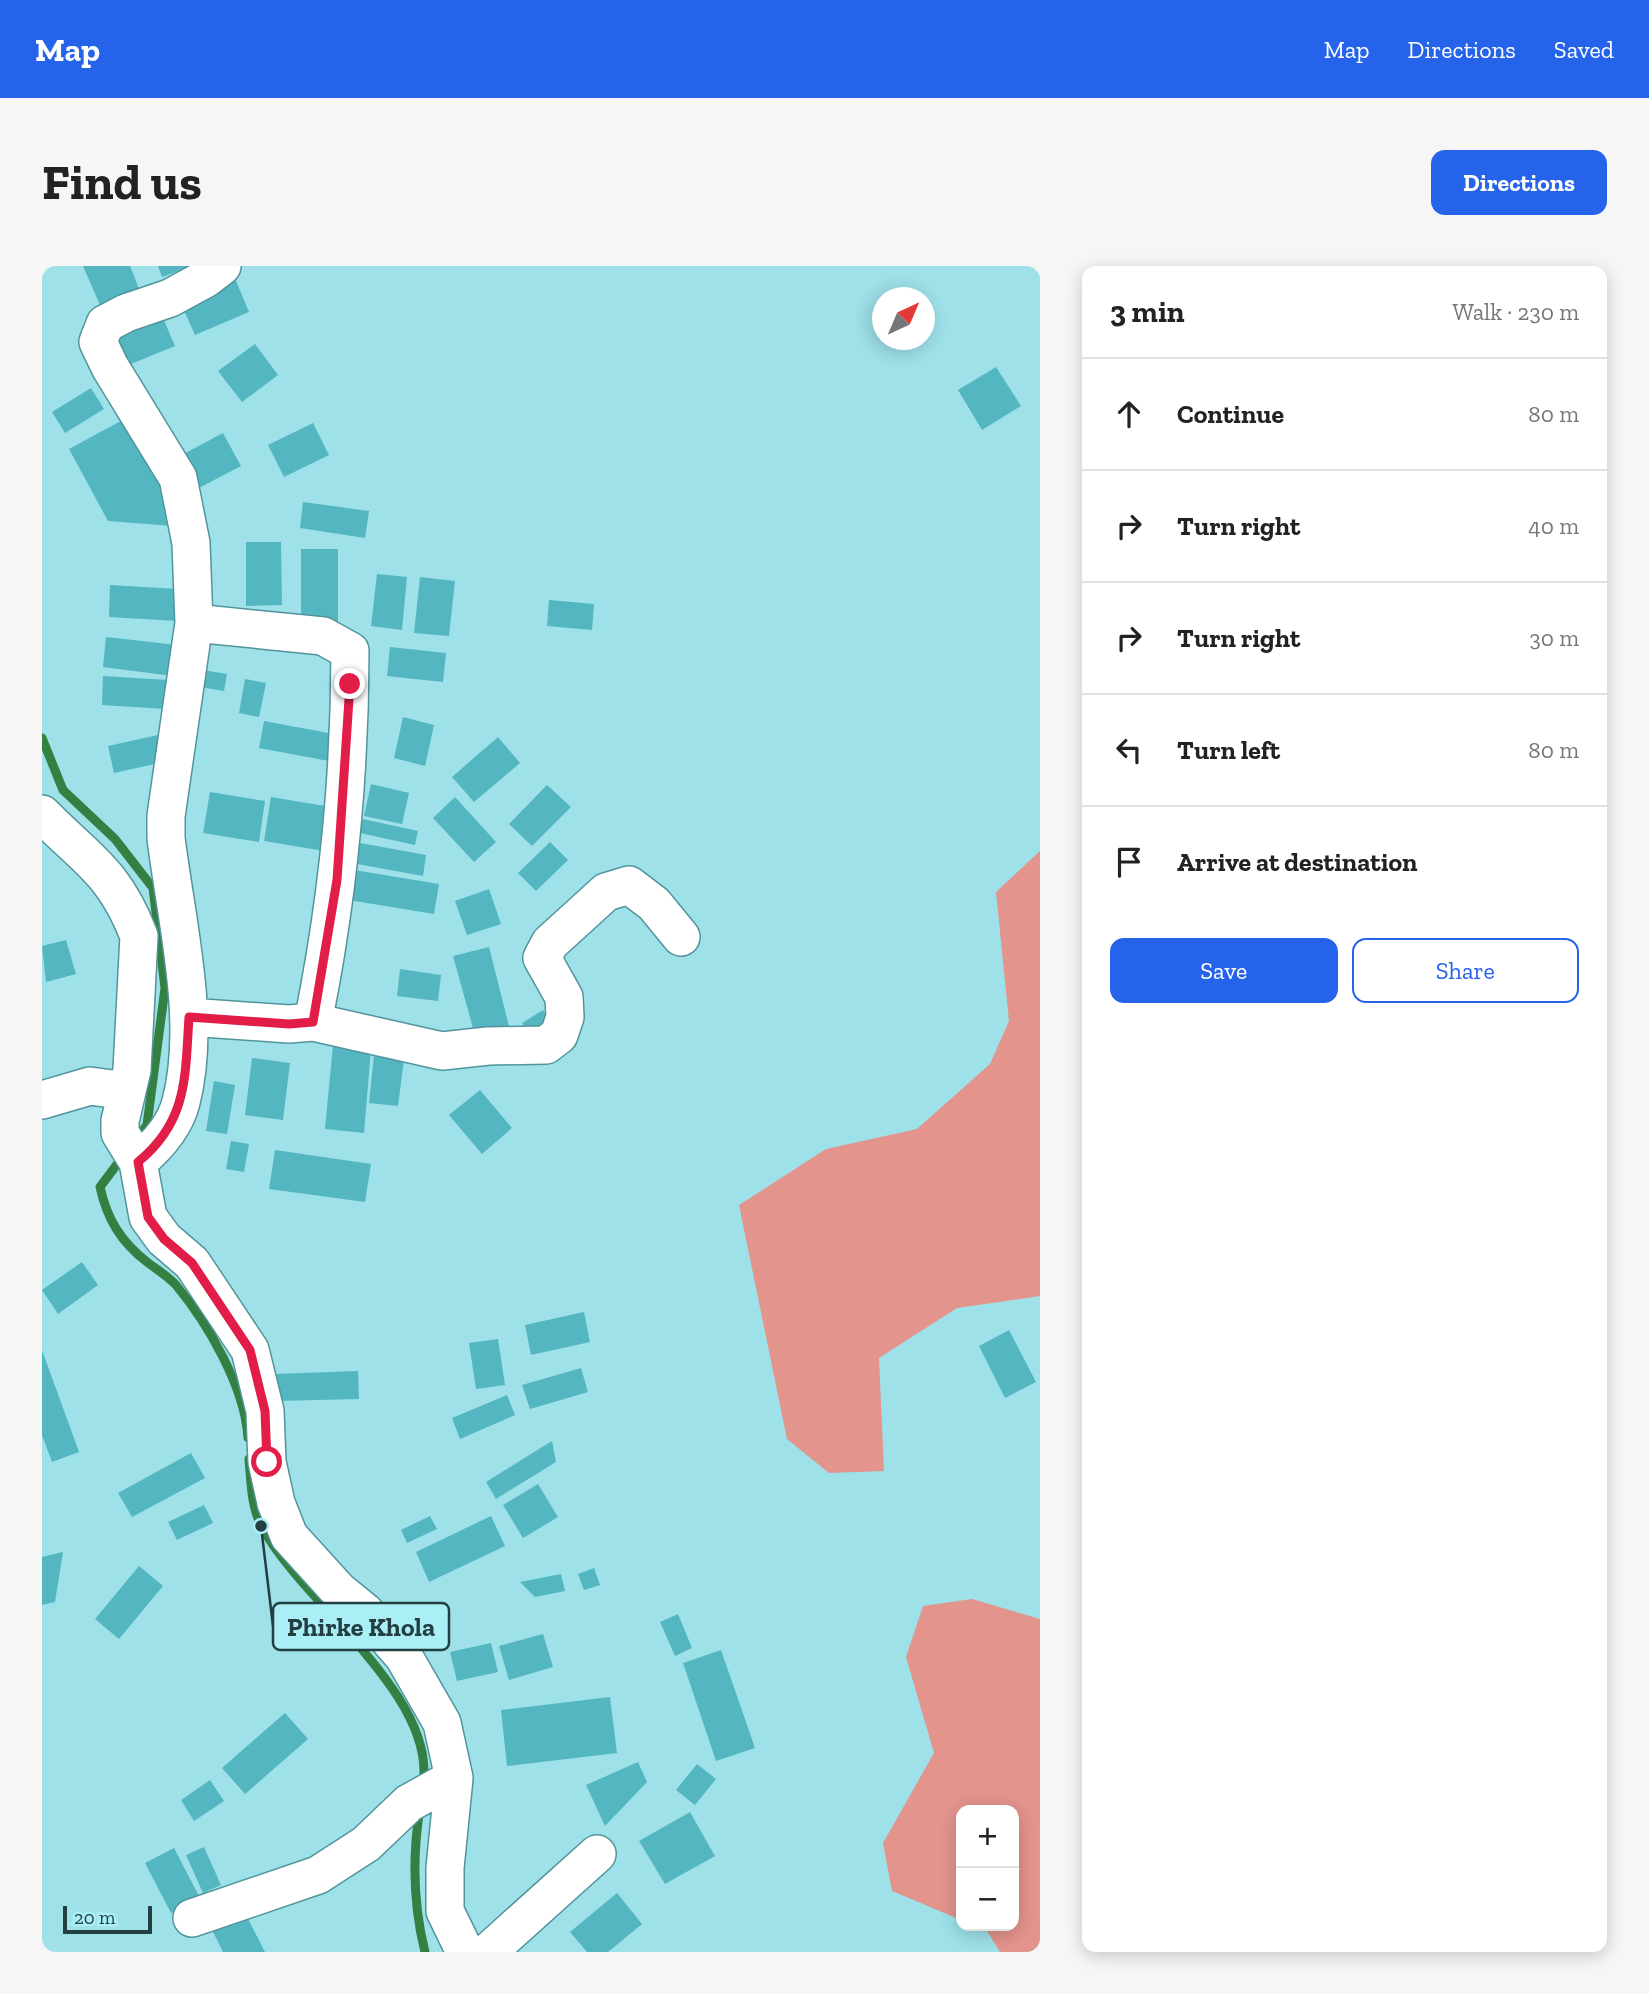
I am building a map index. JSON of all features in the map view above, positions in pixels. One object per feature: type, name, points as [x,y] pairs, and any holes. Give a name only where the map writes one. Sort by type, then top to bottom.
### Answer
[{"type":"street","points":[[129,1148],[160,1141],[181,1103],[189,1017],[166,838],[166,816],[194,624],[191,542],[178,478],[110,367],[98,342],[105,324],[126,313],[170,298],[205,279],[222,266]]},
{"type":"street","points":[[194,624],[323,636],[350,651],[345,789],[337,880],[313,1022]]},
{"type":"street","points":[[42,814],[108,876],[139,936],[137,1020],[127,1091],[129,1148],[148,1217],[164,1239],[192,1263],[250,1350],[265,1411],[267,1462],[276,1503],[289,1536],[338,1590],[365,1612],[404,1657],[442,1723],[430,1791],[444,1868],[445,1911],[465,1952]]},
{"type":"street","points":[[189,1017],[289,1024],[313,1022],[442,1051],[546,1045],[559,1035],[565,1017],[564,998],[542,958],[550,943],[606,892],[629,885],[654,904],[681,937]]},
{"type":"street","points":[[42,1100],[90,1086],[127,1091]]},
{"type":"street","points":[[192,1918],[318,1875],[366,1844],[430,1791]]},
{"type":"street","points":[[488,1952],[597,1854]]},
{"type":"shaded area","points":[[1040,851],[1040,1296],[957,1308],[879,1358],[884,1471],[829,1473],[787,1439],[739,1205],[826,1149],[917,1129],[990,1064],[1009,1021],[996,892]]},
{"type":"shaded area","points":[[972,1599],[1040,1619],[1040,1952],[1000,1952],[987,1931],[1019,1931],[1019,1805],[956,1805],[956,1918],[892,1891],[883,1843],[934,1753],[906,1657],[923,1606]]},
{"type":"building","points":[[83,266],[130,266],[142,296],[103,312]]},
{"type":"building","points":[[158,266],[192,266],[162,277]]},
{"type":"building","points":[[234,276],[249,312],[195,335],[179,299]]},
{"type":"building","points":[[160,311],[175,346],[126,366],[112,331]]},
{"type":"building","points":[[255,344],[278,375],[242,402],[218,371]]},
{"type":"building","points":[[996,367],[1021,406],[982,430],[958,390]]},
{"type":"building","points":[[91,388],[104,409],[65,433],[52,412]]},
{"type":"building","points":[[130,416],[168,485],[173,526],[108,521],[69,449]]},
{"type":"building","points":[[313,423],[329,455],[284,477],[268,445]]},
{"type":"building","points":[[223,433],[241,466],[195,490],[178,457]]},
{"type":"building","points":[[303,502],[369,511],[365,538],[300,528]]},
{"type":"building","points":[[246,542],[281,542],[282,605],[246,606]]},
{"type":"building","points":[[301,549],[338,549],[338,624],[301,623]]},
{"type":"building","points":[[377,574],[407,577],[402,630],[371,626]]},
{"type":"building","points":[[420,577],[455,581],[449,636],[414,633]]},
{"type":"building","points":[[110,585],[178,589],[177,621],[109,617]]},
{"type":"building","points":[[549,600],[594,604],[592,630],[547,626]]},
{"type":"building","points":[[106,637],[177,645],[173,676],[103,667]]},
{"type":"building","points":[[390,647],[446,653],[443,682],[387,676]]},
{"type":"building","points":[[197,669],[227,674],[224,691],[194,686]]},
{"type":"building","points":[[103,676],[168,680],[166,709],[102,705]]},
{"type":"building","points":[[245,679],[266,683],[259,717],[239,713]]},
{"type":"building","points":[[403,717],[434,725],[425,766],[394,758]]},
{"type":"building","points":[[264,721],[339,735],[334,762],[259,748]]},
{"type":"building","points":[[158,735],[164,762],[114,773],[108,746]]},
{"type":"building","points":[[498,737],[520,763],[474,802],[452,777]]},
{"type":"building","points":[[371,784],[409,793],[402,824],[364,816]]},
{"type":"building","points":[[547,785],[571,807],[532,846],[509,824]]},
{"type":"building","points":[[210,792],[265,801],[259,842],[203,833]]},
{"type":"building","points":[[271,797],[331,807],[324,851],[264,841]]},
{"type":"building","points":[[455,797],[496,842],[474,862],[433,818]]},
{"type":"building","points":[[363,819],[418,831],[415,845],[360,833]]},
{"type":"building","points":[[550,842],[568,860],[536,891],[518,873]]},
{"type":"building","points":[[360,843],[426,855],[423,876],[357,864]]},
{"type":"building","points":[[354,870],[439,884],[434,914],[349,900]]},
{"type":"building","points":[[489,889],[501,924],[467,935],[455,901]]},
{"type":"building","points":[[66,940],[76,974],[46,982],[42,946]]},
{"type":"building","points":[[489,947],[510,1030],[476,1039],[453,956]]},
{"type":"building","points":[[400,969],[441,975],[438,1001],[397,996]]},
{"type":"building","points":[[543,1010],[555,1029],[534,1042],[522,1023]]},
{"type":"building","points":[[333,1045],[371,1049],[364,1133],[325,1129]]},
{"type":"building","points":[[374,1055],[404,1059],[398,1106],[369,1103]]},
{"type":"building","points":[[252,1058],[290,1063],[283,1120],[245,1115]]},
{"type":"building","points":[[214,1081],[235,1085],[227,1134],[206,1131]]},
{"type":"building","points":[[480,1090],[512,1128],[482,1154],[449,1115]]},
{"type":"building","points":[[231,1141],[249,1144],[244,1172],[226,1169]]},
{"type":"building","points":[[275,1150],[371,1164],[365,1202],[269,1189]]},
{"type":"building","points":[[82,1262],[98,1285],[58,1314],[42,1290]]},
{"type":"building","points":[[584,1312],[590,1342],[531,1355],[525,1325]]},
{"type":"building","points":[[1009,1330],[1036,1382],[1005,1398],[979,1346]]},
{"type":"building","points":[[498,1339],[505,1385],[476,1389],[469,1343]]},
{"type":"building","points":[[42,1350],[79,1452],[52,1462],[42,1435]]},
{"type":"building","points":[[581,1368],[588,1392],[530,1409],[522,1385]]},
{"type":"building","points":[[358,1371],[359,1399],[276,1401],[275,1374]]},
{"type":"building","points":[[507,1395],[515,1415],[460,1439],[452,1418]]},
{"type":"building","points":[[552,1441],[556,1462],[496,1499],[486,1482]]},
{"type":"building","points":[[191,1453],[205,1478],[132,1517],[118,1493]]},
{"type":"building","points":[[538,1484],[558,1517],[523,1538],[503,1505]]},
{"type":"building","points":[[204,1505],[213,1523],[177,1540],[168,1522]]},
{"type":"building","points":[[430,1516],[437,1529],[407,1543],[401,1530]]},
{"type":"building","points":[[491,1516],[505,1546],[429,1582],[416,1552]]},
{"type":"building","points":[[63,1552],[55,1602],[42,1605],[42,1557]]},
{"type":"building","points":[[139,1566],[163,1586],[119,1639],[95,1619]]},
{"type":"building","points":[[594,1568],[600,1585],[584,1590],[578,1574]]},
{"type":"building","points":[[561,1574],[565,1591],[535,1597],[520,1582]]},
{"type":"building","points":[[678,1614],[692,1648],[675,1656],[660,1622]]},
{"type":"building","points":[[543,1634],[553,1667],[509,1680],[499,1646]]},
{"type":"building","points":[[491,1643],[498,1672],[457,1681],[450,1652]]},
{"type":"building","points":[[721,1650],[755,1748],[716,1761],[683,1663]]},
{"type":"building","points":[[610,1697],[617,1753],[507,1766],[501,1710]]},
{"type":"building","points":[[285,1713],[308,1739],[245,1794],[222,1768]]},
{"type":"building","points":[[638,1762],[647,1782],[605,1826],[586,1785]]},
{"type":"building","points":[[697,1764],[716,1779],[695,1805],[676,1790]]},
{"type":"building","points":[[210,1780],[224,1801],[194,1821],[181,1800]]},
{"type":"building","points":[[690,1812],[715,1856],[665,1884],[639,1841]]},
{"type":"building","points":[[204,1847],[221,1885],[203,1893],[186,1855]]},
{"type":"building","points":[[174,1848],[200,1898],[171,1913],[145,1863]]},
{"type":"building","points":[[617,1893],[642,1924],[608,1952],[587,1952],[570,1932]]},
{"type":"building","points":[[244,1911],[265,1952],[223,1952],[211,1928]]},
{"type":"waterway","points":[[42,738],[63,790],[115,839],[153,888],[165,988],[147,1125],[135,1141]]},
{"type":"waterway","points":[[124,1155],[100,1187],[107,1209],[123,1238],[176,1285],[212,1337],[240,1398],[248,1438]]},
{"type":"waterway","points":[[249,1459],[254,1502],[262,1527],[281,1556],[389,1683],[409,1717],[422,1750],[423,1784]]},
{"type":"waterway","points":[[420,1808],[415,1880],[425,1952]]},
{"type":"place","name":"Phirke Khola","points":[[261,1526]]},
{"type":"route","points":[[267,1462],[265,1411],[250,1350],[192,1263],[164,1239],[148,1217],[138,1162],[155,1148],[171,1125],[181,1103],[189,1017],[289,1024],[313,1022],[337,880],[350,684]]}]
